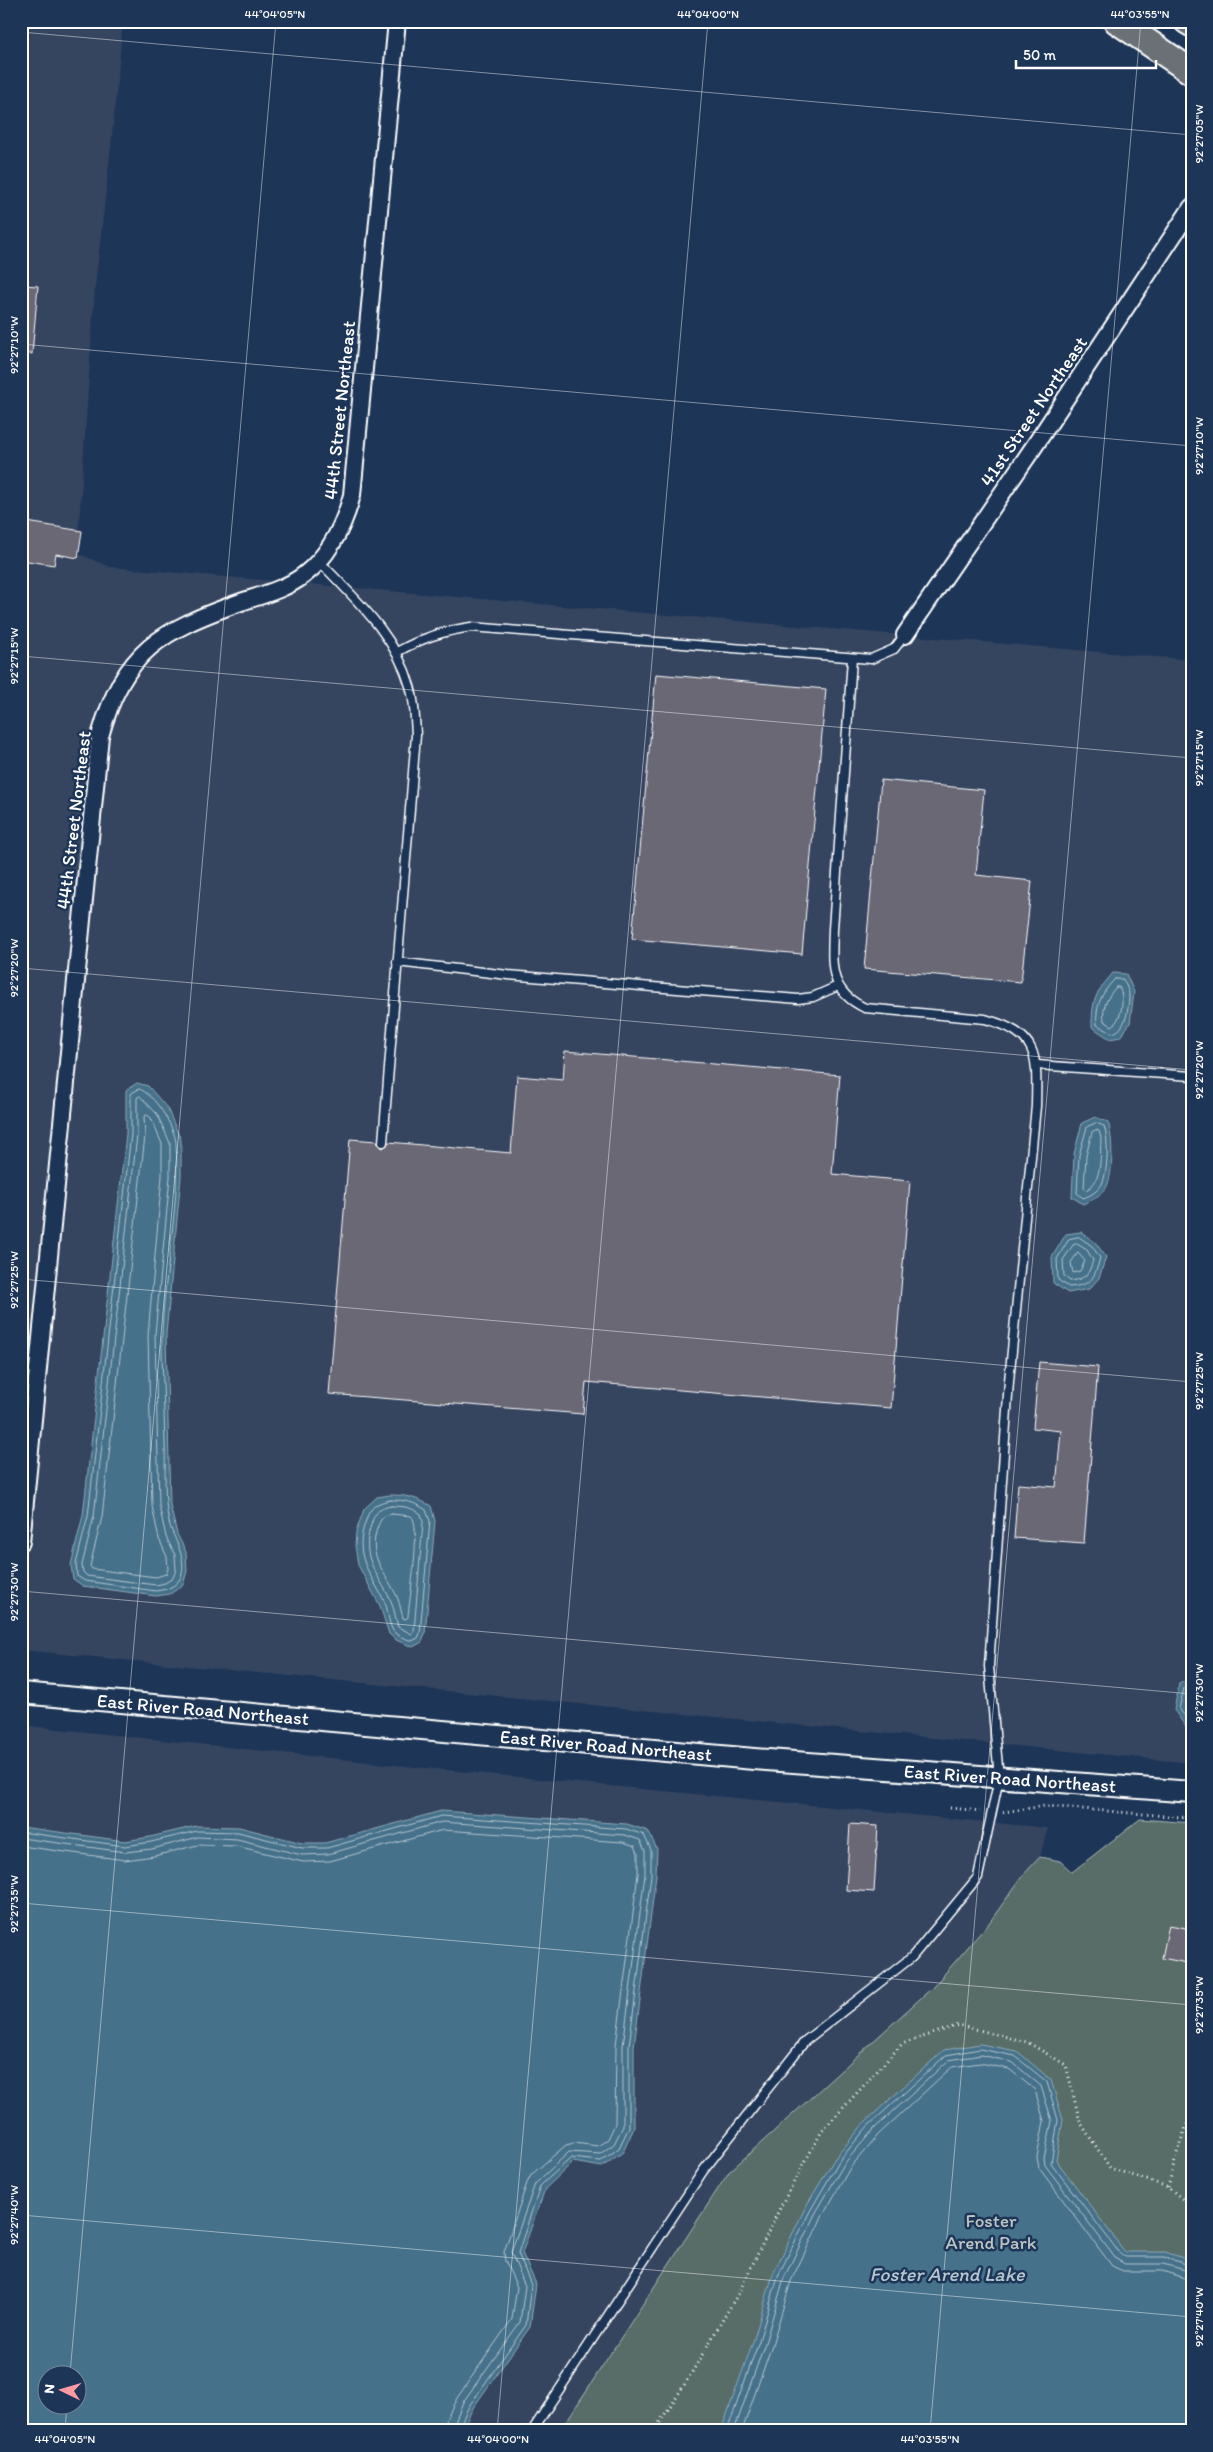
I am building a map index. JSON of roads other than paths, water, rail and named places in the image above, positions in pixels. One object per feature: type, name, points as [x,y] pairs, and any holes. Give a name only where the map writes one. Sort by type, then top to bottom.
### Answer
[{"type":"main road","points":[[1117,21],[1192,72]]},
{"type":"main road","points":[[1187,21],[1192,24]]},
{"type":"street","name":"44th Street Northeast","points":[[21,1542],[100,736],[117,687],[133,664],[156,642],[177,627],[199,617],[285,586],[304,575],[319,561],[335,540],[346,517],[352,495],[397,21]]},
{"type":"street","name":"41st Street Northeast","points":[[905,635],[1033,448],[1192,207]]},
{"type":"street","name":"East River Road Northeast","points":[[21,1693],[754,1759],[1192,1792]]},
{"type":"lane","points":[[319,561],[380,626],[397,652],[411,687],[416,735],[383,1142]]},
{"type":"lane","points":[[397,652],[430,635],[471,627],[852,659],[871,659],[885,655],[894,649],[905,635]]},
{"type":"lane","points":[[532,2431],[703,2171],[805,2041],[912,1957],[978,1877],[999,1778],[989,1666],[1010,1381],[1036,1106],[1037,1065],[1031,1047],[1021,1032],[1003,1024],[985,1019],[865,1008],[848,1000],[838,986],[832,966],[832,929],[852,659]]},
{"type":"lane","points":[[397,962],[508,975],[798,999],[813,997],[838,986]]},
{"type":"lane","points":[[1037,1065],[1192,1076]]},
{"type":"water","points":[[1113,973],[1126,974],[1134,992],[1130,1023],[1120,1037],[1110,1039],[1092,1027],[1092,1018],[1098,992]]},
{"type":"water","points":[[137,1083],[148,1086],[167,1108],[181,1140],[181,1177],[166,1334],[170,1505],[177,1534],[186,1552],[187,1571],[183,1585],[170,1594],[156,1596],[83,1586],[73,1579],[71,1565],[83,1515],[126,1134],[126,1090]]},
{"type":"water","points":[[1095,1117],[1108,1122],[1110,1129],[1112,1146],[1109,1182],[1104,1191],[1083,1204],[1072,1197],[1074,1154],[1082,1123]]},
{"type":"water","points":[[1081,1232],[1095,1242],[1106,1257],[1099,1278],[1089,1289],[1068,1293],[1053,1283],[1052,1257],[1066,1234]]},
{"type":"water","points":[[390,1495],[412,1498],[431,1506],[435,1521],[425,1634],[422,1642],[413,1647],[396,1640],[389,1634],[380,1606],[358,1565],[355,1545],[356,1532],[364,1509],[377,1497]]},
{"type":"water","points":[[1192,1677],[1192,1729],[1186,1727],[1174,1710],[1179,1684]]},
{"type":"water","points":[[441,1811],[627,1824],[648,1831],[657,1849],[656,1875],[634,2047],[634,2128],[623,2152],[602,2167],[573,2162],[545,2189],[522,2253],[536,2284],[530,2327],[473,2408],[461,2431],[21,2431],[21,1827],[125,1841],[196,1826],[239,1827],[302,1843],[325,1843]]},
{"type":"water","name":"Foster Arend Lake","points":[[980,2044],[1017,2051],[1051,2080],[1063,2120],[1056,2160],[1125,2252],[1165,2252],[1192,2261],[1192,2431],[721,2431],[754,2339],[773,2274],[805,2208],[835,2158],[865,2122],[944,2050]]},
{"type":"park label","name":"Foster Arend Park","points":[[991,2231]]}]
